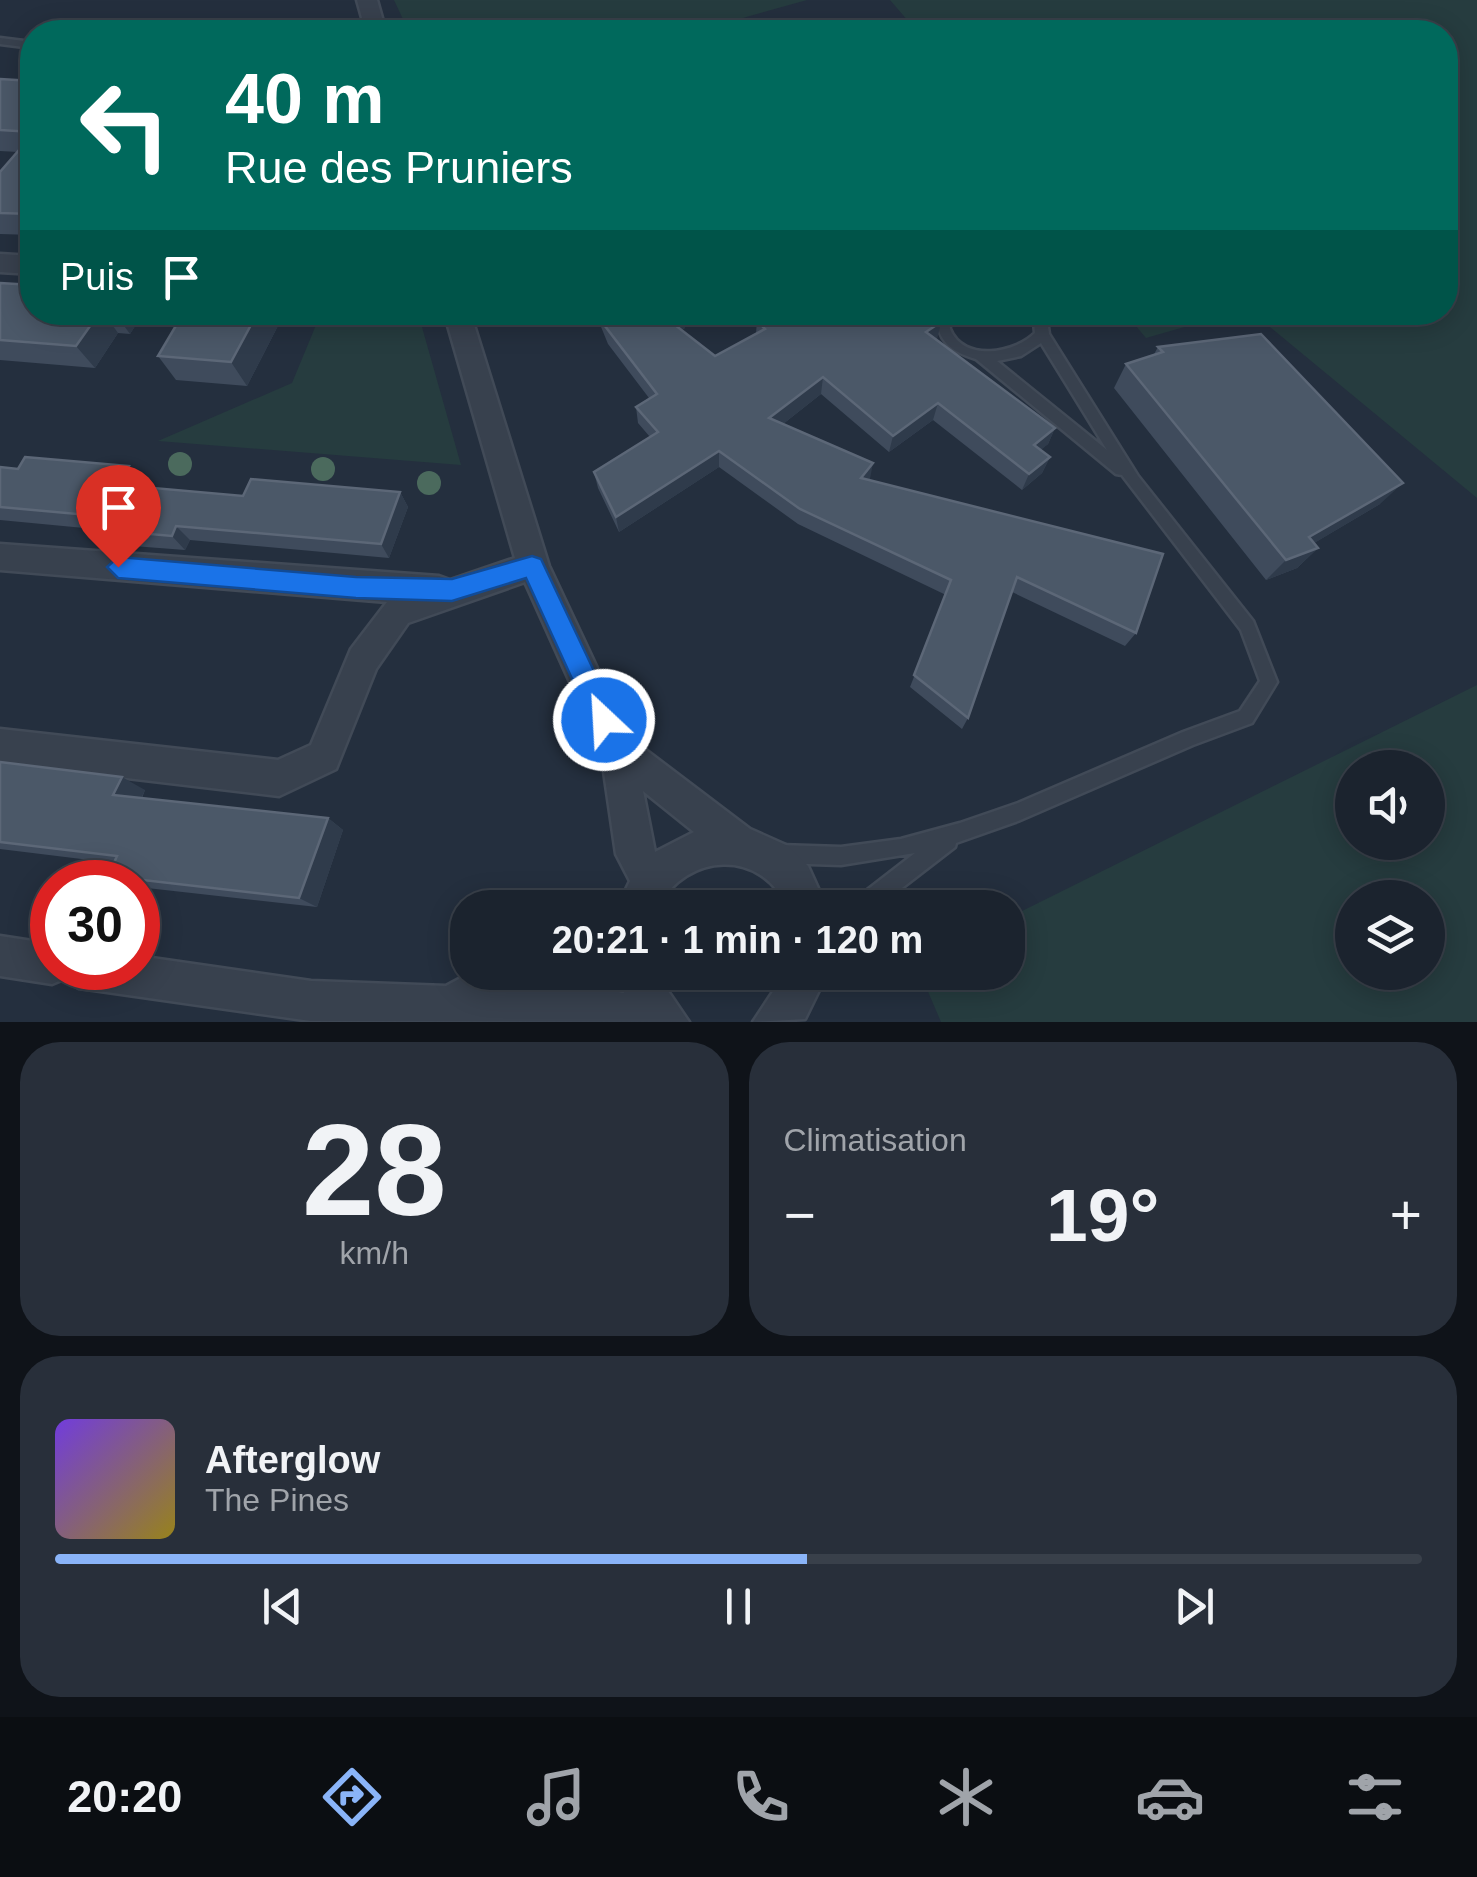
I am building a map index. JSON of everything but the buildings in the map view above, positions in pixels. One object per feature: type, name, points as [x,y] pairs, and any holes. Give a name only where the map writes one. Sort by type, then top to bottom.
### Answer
[{"type":"street","points":[[461,325],[532,566],[618,750],[642,890]]},
{"type":"street","points":[[0,557],[356,588],[452,590]]},
{"type":"street","points":[[0,746],[279,778],[324,758],[363,660],[397,612],[452,590],[532,566]]},
{"type":"street","points":[[356,588],[370,608],[363,660]]},
{"type":"street","points":[[618,750],[788,871],[798,890]]},
{"type":"street","points":[[646,890],[668,861],[690,848],[751,848]]},
{"type":"street","points":[[0,956],[30,961]]},
{"type":"street","points":[[160,980],[312,1002],[449,1006],[564,1003],[667,1021]]},
{"type":"street","points":[[449,1006],[481,990]]},
{"type":"street","points":[[643,990],[667,1021]]},
{"type":"street","points":[[773,1022],[791,1005],[799,990]]},
{"type":"street","points":[[809,990],[812,1022]]},
{"type":"lane","points":[[944,325],[946,334],[960,348],[981,356],[1133,480]]},
{"type":"lane","points":[[751,848],[805,857],[852,854],[953,837],[1246,717],[1269,682],[1246,626],[1133,480],[1042,334],[1041,325]]},
{"type":"lane","points":[[981,356],[1020,355],[1034,346],[1042,334]]},
{"type":"lane","points":[[884,890],[953,837]]},
{"type":"green space","points":[[394,0],[807,0],[736,20],[403,20]]},
{"type":"green space","points":[[890,0],[1477,0],[1477,498],[1268,325],[1458,325],[1458,20],[907,20]]},
{"type":"green space","points":[[316,325],[421,325],[461,465],[158,441],[292,383]]},
{"type":"green space","points":[[1135,325],[1192,325],[1146,338]]},
{"type":"green space","points":[[1477,685],[1477,1022],[941,1022],[927,990],[1025,990],[1025,910],[1335,756],[1335,860],[1445,860],[1445,750],[1346,750]]},
{"type":"route","points":[[118,567],[356,588],[452,590],[532,566],[604,720]]}]
